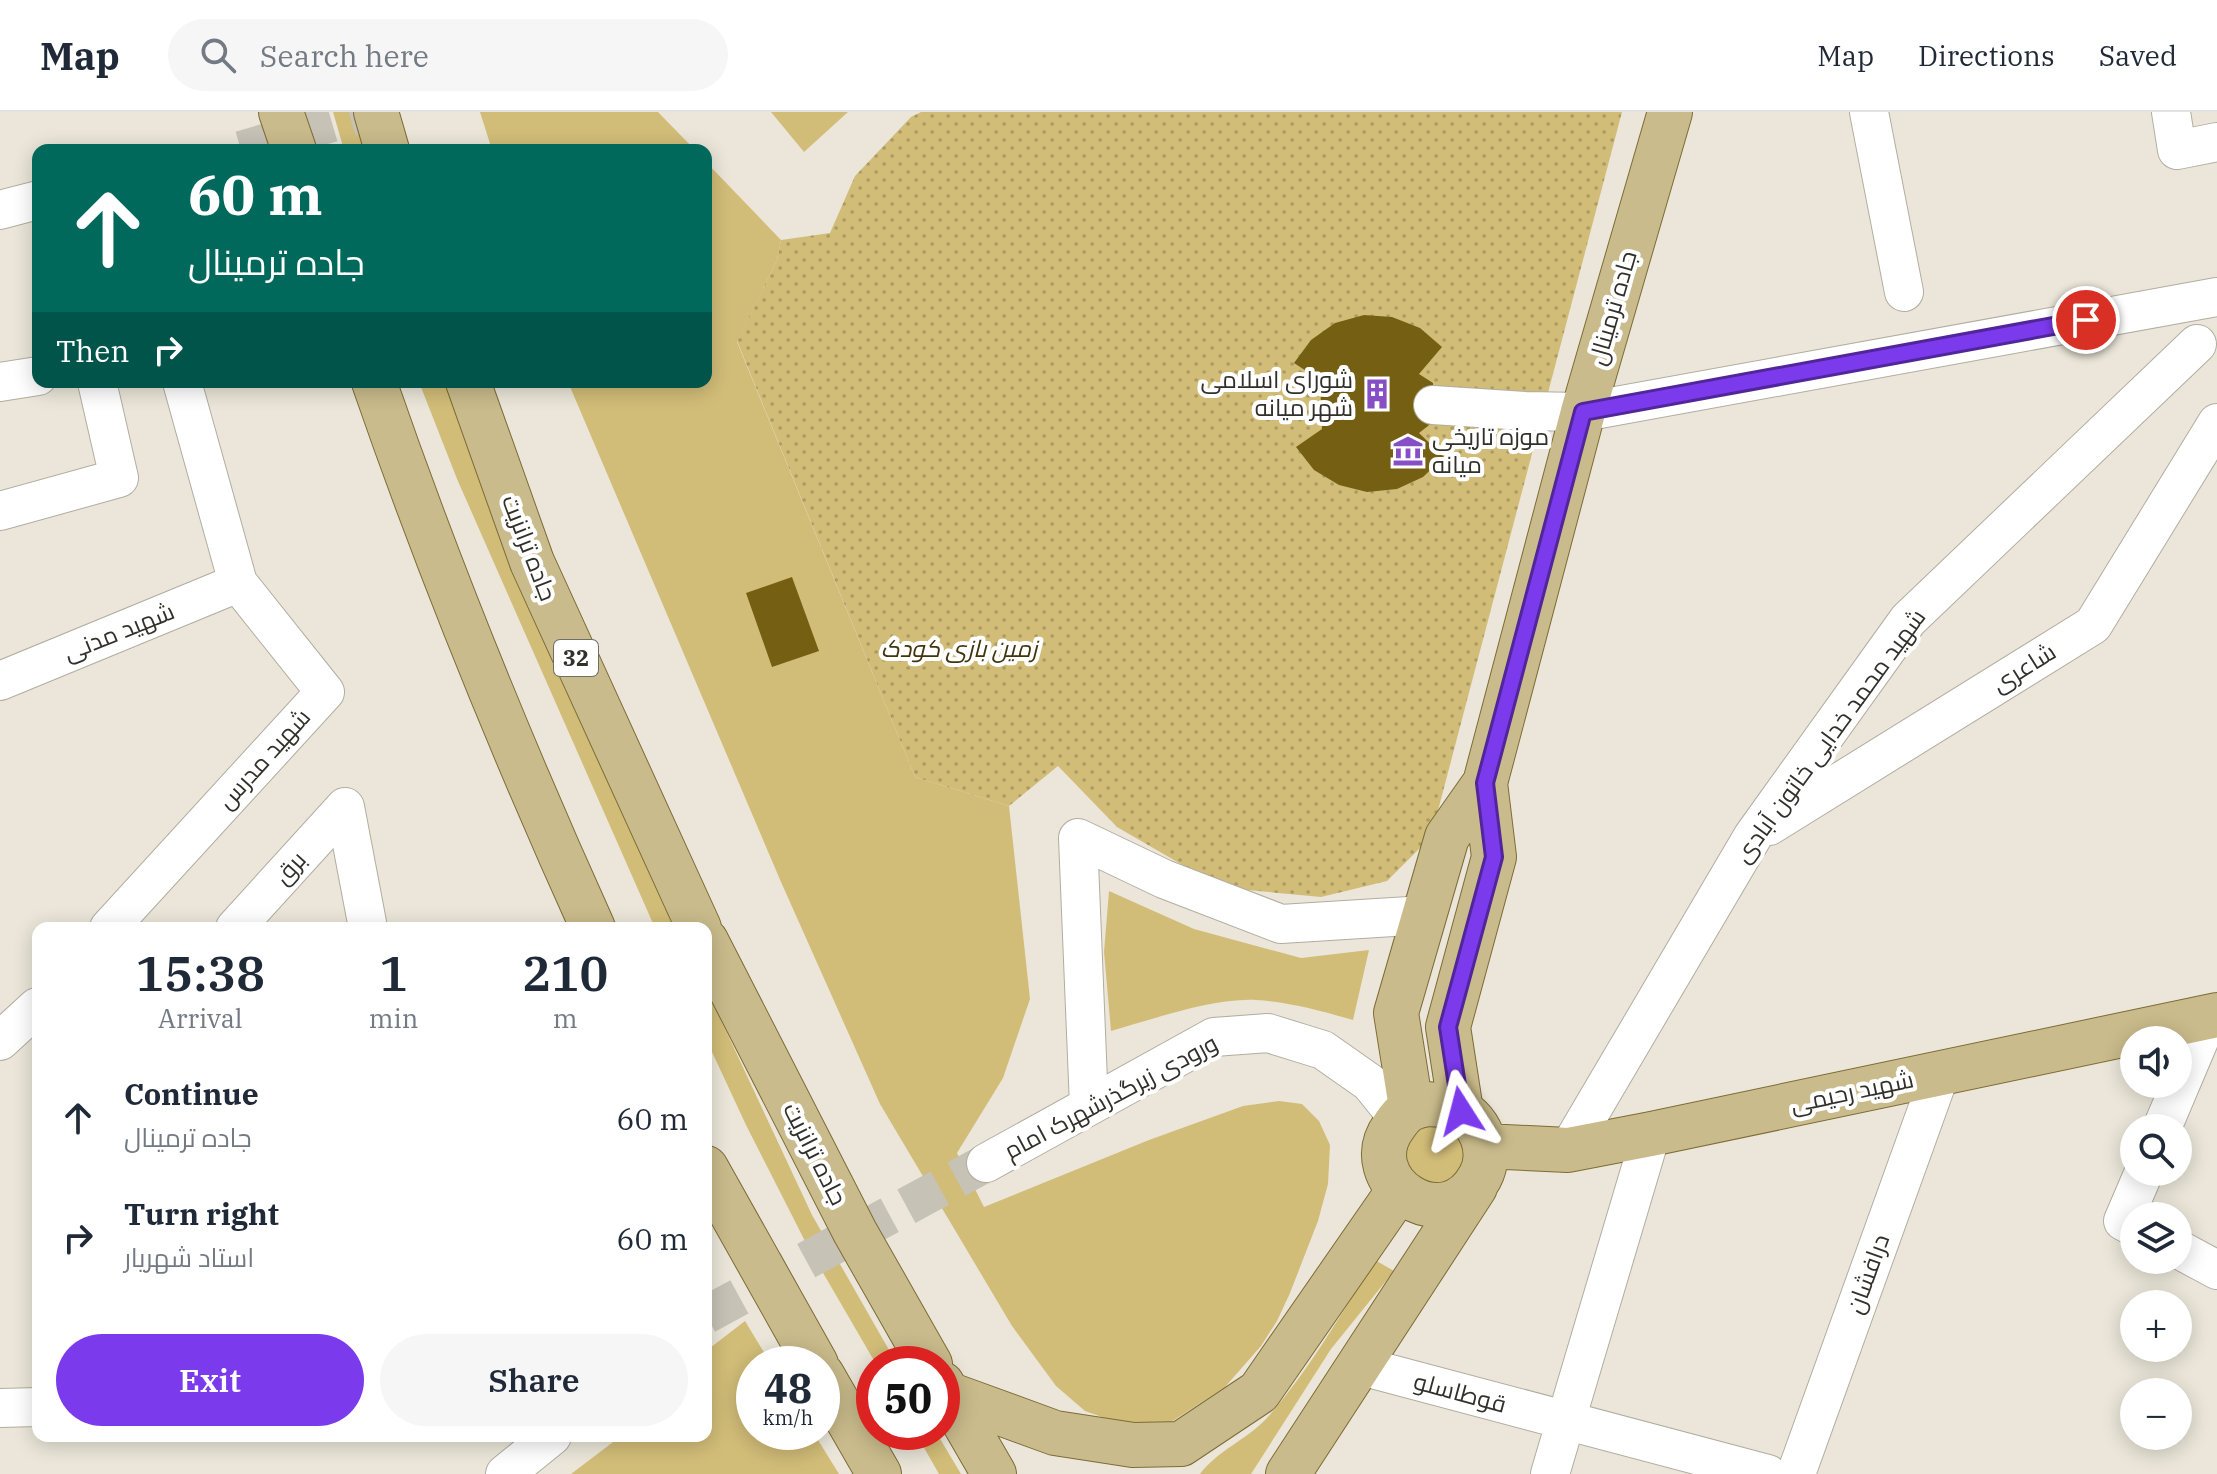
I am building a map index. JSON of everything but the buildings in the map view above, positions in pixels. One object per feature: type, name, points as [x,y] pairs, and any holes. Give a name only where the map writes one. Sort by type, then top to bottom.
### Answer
[{"type":"main road","points":[[281,112],[292,144]]},
{"type":"main road","points":[[376,112],[385,144]]},
{"type":"main road","name":"جاده ترمینال","points":[[1485,783],[1583,412],[1670,112]]},
{"type":"main road","points":[[376,388],[414,498],[529,786],[590,922]]},
{"type":"main road","name":"جاده ترانزیت","points":[[470,388],[532,562],[696,922]]},
{"type":"main road","points":[[1485,783],[1494,857],[1448,1027],[1474,1148],[1464,1196],[1452,1203],[1423,1204],[1399,1190],[1385,1162],[1385,1146],[1390,1131],[1405,1113],[1396,1013],[1447,837],[1485,783]]},
{"type":"main road","name":"جاده ترانزیت","points":[[712,953],[855,1232],[920,1346]]},
{"type":"main road","name":"شهید رحیمی","points":[[1405,1113],[1428,1104],[1445,1105],[1474,1148],[1568,1150],[2213,1016]]},
{"type":"main road","points":[[1288,1474],[1357,1365],[1474,1148]]},
{"type":"main road","points":[[712,1179],[806,1346]]},
{"type":"main road","points":[[960,1390],[1055,1433],[1133,1445],[1176,1459],[1259,1392],[1399,1190]]},
{"type":"main road","points":[[840,1406],[879,1474]]},
{"type":"main road","name":"جاده ترانزیت","points":[[960,1415],[994,1474]]},
{"type":"street","points":[[1869,112],[1904,292]]},
{"type":"street","points":[[2171,112],[2177,150],[2217,142]]},
{"type":"street","points":[[0,210],[32,202]]},
{"type":"street","points":[[1433,405],[1583,412],[2217,297]]},
{"type":"street","name":"شهید محمد خدایی خاتون آبادی","points":[[1568,1150],[1753,836],[1908,620],[2197,344]]},
{"type":"street","points":[[0,382],[32,377]]},
{"type":"street","points":[[0,511],[119,478],[98,388]]},
{"type":"street","points":[[184,388],[238,583]]},
{"type":"street","name":"شاعری","points":[[1753,836],[2093,625],[2217,423]]},
{"type":"street","name":"شهید مدنی","points":[[0,681],[238,583]]},
{"type":"street","name":"شهید مدرس","points":[[114,922],[325,692],[238,583]]},
{"type":"street","name":"برق","points":[[240,922],[345,807],[367,922]]},
{"type":"street","points":[[1089,1106],[1078,838],[1164,879],[1281,924],[1425,915]]},
{"type":"street","points":[[0,1041],[32,1013]]},
{"type":"street","points":[[2168,1114],[2213,1016]]},
{"type":"street","name":"ورودی زیرگذرشهرک امام","points":[[986,1163],[1214,1037],[1268,1033],[1323,1050],[1370,1083],[1405,1113]]},
{"type":"street","name":"درافشان","points":[[1796,1474],[1940,1074]]},
{"type":"street","points":[[1550,1474],[1651,1134]]},
{"type":"street","points":[[2192,1257],[2217,1270]]},
{"type":"street","name":"قوطاسلو","points":[[1357,1365],[1768,1474]]},
{"type":"street","points":[[0,1408],[32,1407]]},
{"type":"green space","points":[[333,112],[355,112],[364,144],[342,144]]},
{"type":"green space","points":[[480,112],[658,112],[689,144],[490,144]]},
{"type":"green space","points":[[771,112],[848,112],[804,152]]},
{"type":"green space","name":"زمین بازی کودک","points":[[921,112],[1622,112],[1431,837],[1387,881],[1321,897],[1247,890],[1186,867],[1117,827],[1058,766],[1009,806],[915,777],[737,341],[777,260],[781,240],[830,233],[855,176],[911,117]]},
{"type":"green space","points":[[712,168],[781,240],[777,260],[737,342],[915,777],[1009,806],[1030,999],[1003,1078],[957,1153],[984,1207],[1149,1140],[1243,1106],[1279,1101],[1302,1104],[1319,1121],[1330,1145],[1328,1184],[1318,1221],[1290,1293],[1261,1346],[1225,1387],[1171,1422],[1146,1427],[1122,1424],[1085,1411],[1056,1386],[1012,1326],[880,1104],[781,882],[571,388],[712,388]]},
{"type":"green space","points":[[421,388],[451,388],[675,922],[652,922],[457,479]]},
{"type":"green space","points":[[1109,891],[1194,929],[1301,958],[1369,950],[1353,1020],[1293,1005],[1239,1000],[1183,1010],[1111,1031],[1104,952]]},
{"type":"green space","points":[[712,1001],[812,1215],[887,1346],[866,1346],[808,1247],[712,1052]]},
{"type":"green space","points":[[1456,1118],[1473,1168],[1427,1195],[1392,1144],[1397,1131]]},
{"type":"green space","points":[[1375,1260],[1394,1271],[1331,1349],[1251,1474],[1200,1474],[1266,1419],[1282,1401],[1324,1342]]},
{"type":"green space","points":[[745,1321],[760,1346],[736,1346],[736,1450],[824,1450],[839,1474],[571,1474],[613,1442],[712,1442],[712,1346]]},
{"type":"green space","points":[[925,1450],[947,1450],[961,1474],[939,1474]]},
{"type":"tunnel","points":[[261,144],[369,112]]},
{"type":"tunnel","points":[[712,1312],[986,1163]]},
{"type":"place","name":"شورای اسلامی شهر میانه","points":[[1377,394]]},
{"type":"place","name":"موزه تاریخی میانه","points":[[1408,451]]},
{"type":"route","points":[[1461,1111],[1448,1027],[1494,857],[1485,783],[1583,412],[2086,320]]}]
